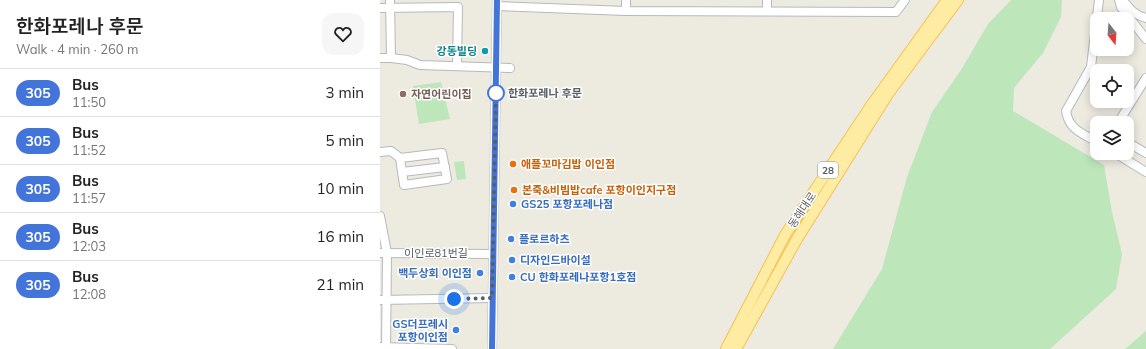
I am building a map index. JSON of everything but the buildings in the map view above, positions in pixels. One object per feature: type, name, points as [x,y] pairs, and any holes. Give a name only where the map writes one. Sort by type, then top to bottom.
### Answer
[{"type":"main road","name":"동해대로","points":[[726,349],[785,235],[870,107],[947,0]]},
{"type":"main road","points":[[736,349],[797,239],[888,94],[958,0]]},
{"type":"street","points":[[626,0],[626,11]]},
{"type":"street","points":[[767,0],[767,11]]},
{"type":"street","points":[[492,349],[492,254],[497,68],[497,3],[626,11],[896,12],[905,0]]},
{"type":"street","points":[[1090,138],[1070,126],[1066,111],[1091,67],[1099,0]]},
{"type":"street","points":[[1120,0],[1121,7],[1146,39]]},
{"type":"street","points":[[1123,0],[1129,9],[1141,17],[1146,18]]},
{"type":"street","points":[[380,8],[390,4],[458,7],[457,66]]},
{"type":"street","points":[[390,4],[391,58]]},
{"type":"street","points":[[380,58],[407,60],[420,65],[510,68]]},
{"type":"street","points":[[1122,116],[1146,78]]},
{"type":"street","points":[[1134,146],[1146,153]]},
{"type":"street","points":[[380,152],[391,151],[400,158],[404,185],[447,179],[442,153],[400,158]]},
{"type":"street","points":[[1127,160],[1146,172]]},
{"type":"street","points":[[402,172],[445,167]]},
{"type":"street","points":[[380,216],[384,253],[384,348],[452,349]]},
{"type":"street","name":"이인로81번길","points":[[384,253],[492,254]]},
{"type":"street","points":[[383,300],[492,298]]},
{"type":"green space","points":[[1011,0],[1062,0],[1061,17],[1043,53],[1014,88],[1013,111],[1090,157],[1090,160],[1096,160],[1104,165],[1112,212],[1122,254],[1116,289],[1050,349],[833,349],[882,269],[907,177],[932,112],[961,70],[988,24]]},
{"type":"green space","points":[[441,82],[450,119],[419,124],[413,86]]},
{"type":"green space","points":[[464,161],[466,179],[457,180],[454,162]]},
{"type":"green space","points":[[1146,331],[1146,349],[1125,349]]},
{"type":"bus line","name":"305","points":[[492,349],[497,0]]},
{"type":"place","name":"강동빌딩","points":[[485,51]]},
{"type":"place","name":"한화포레나 후문","points":[[496,93]]},
{"type":"place","name":"자연어린이집","points":[[403,94]]},
{"type":"place","name":"애플꼬마김밥 이인점","points":[[513,164]]},
{"type":"place","name":"본죽&비빔밥cafe 포항이인지구점","points":[[514,190]]},
{"type":"place","name":"GS25 포항포레나점","points":[[513,204]]},
{"type":"place","name":"플로르하츠","points":[[511,239]]},
{"type":"place","name":"디자인드바이설","points":[[512,260]]},
{"type":"place","name":"백두상회 이인점","points":[[480,273]]},
{"type":"place","name":"CU 한화포레나포항1호점","points":[[512,277]]},
{"type":"place","name":"GS더프레시 포항이인점","points":[[456,330]]},
{"type":"route","points":[[454,299],[492,298],[496,93]]}]
